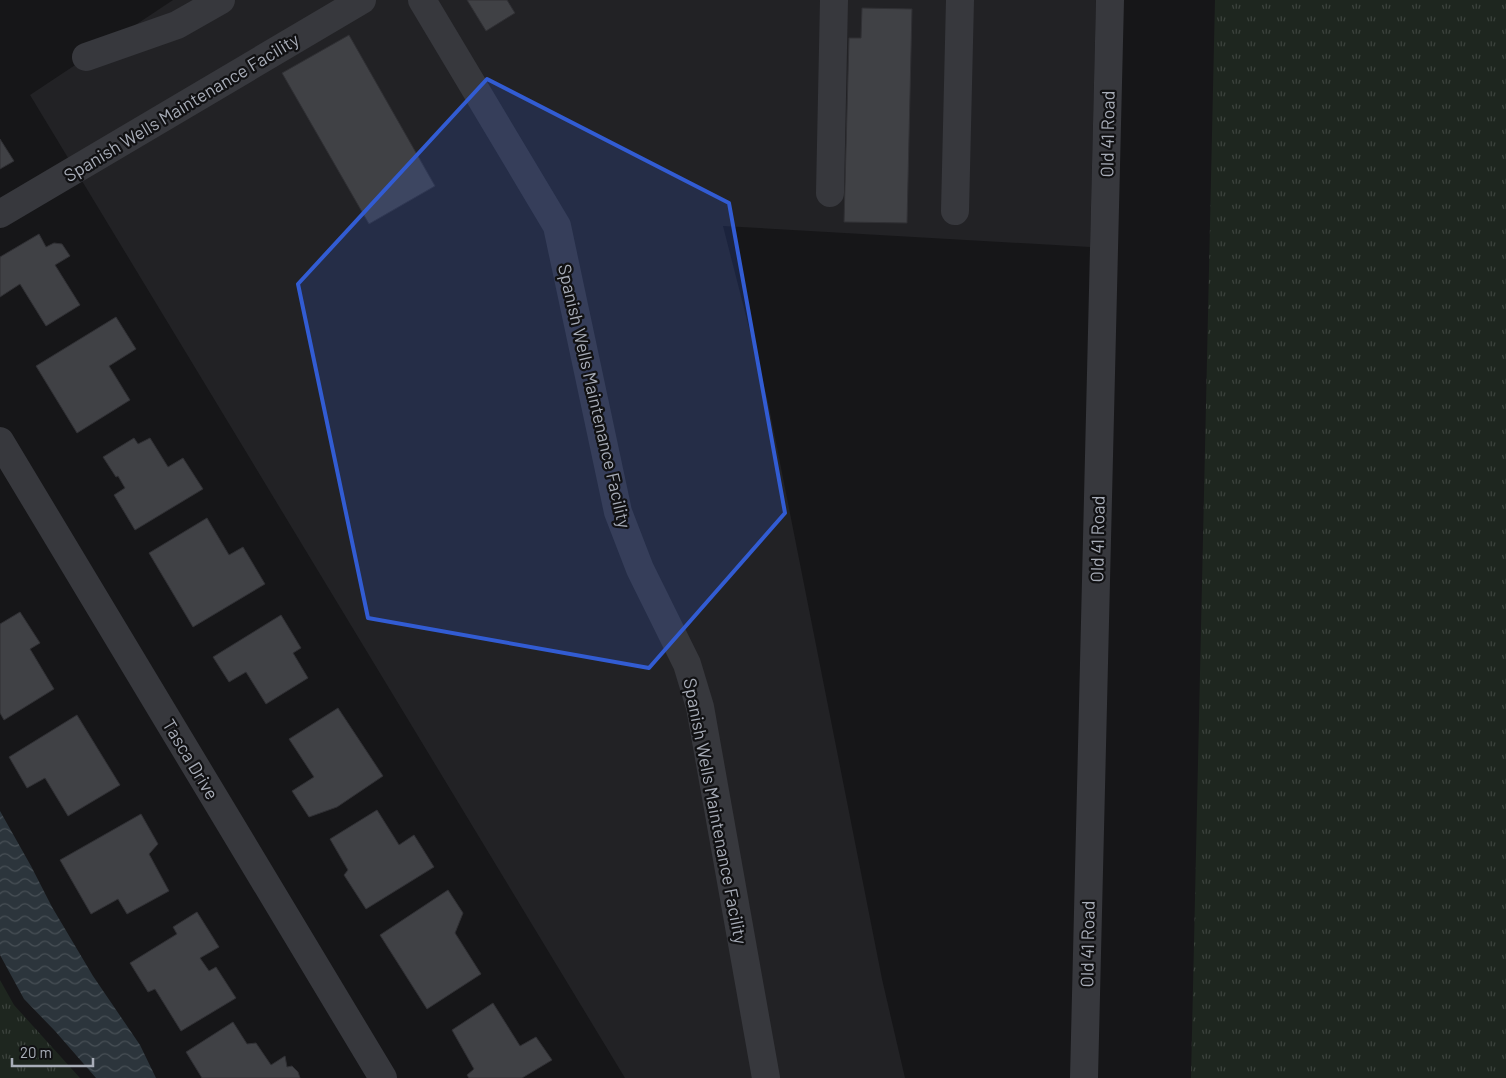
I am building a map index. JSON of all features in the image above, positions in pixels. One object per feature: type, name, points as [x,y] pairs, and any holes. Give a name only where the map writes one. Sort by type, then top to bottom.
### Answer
[{"type":"street","points":[[86,57],[177,26],[221,0]]},
{"type":"street","name":"Spanish Wells Maintenance Facility","points":[[0,214],[362,0]]},
{"type":"street","name":"Spanish Wells Maintenance Facility","points":[[422,0],[557,226],[618,512],[640,569],[687,664],[700,707],[766,1078]]},
{"type":"street","points":[[830,192],[834,0]]},
{"type":"street","points":[[955,211],[960,0]]},
{"type":"street","name":"Old 41 Road","points":[[1084,1078],[1110,0]]},
{"type":"street","name":"Tasca Drive","points":[[0,441],[383,1078]]},
{"type":"highlighted area","points":[[487,79],[729,203],[785,513],[649,668],[368,618],[298,284]]},
{"type":"shaded area","points":[[173,0],[1096,0],[1090,247],[723,226],[768,402],[882,979],[905,1078],[625,1078],[30,95]]},
{"type":"green space","points":[[1215,0],[1506,0],[1506,1078],[1191,1078]]},
{"type":"green space","points":[[0,980],[14,1005],[80,1078],[0,1078]]},
{"type":"water","points":[[0,811],[52,907],[93,976],[140,1045],[156,1078],[96,1078],[24,999],[0,955]]},
{"type":"building","points":[[467,0],[507,0],[515,13],[486,31]]},
{"type":"building","points":[[862,8],[912,9],[907,223],[844,222],[849,38],[861,38]]},
{"type":"building","points":[[349,35],[435,186],[369,224],[282,73]]},
{"type":"building","points":[[0,139],[14,161],[0,169]]},
{"type":"building","points":[[39,234],[46,247],[54,243],[62,244],[70,256],[55,265],[80,305],[46,326],[20,284],[0,297],[0,257]]},
{"type":"building","points":[[116,317],[136,349],[109,366],[130,400],[77,433],[36,366]]},
{"type":"building","points":[[134,438],[138,444],[150,438],[168,467],[183,458],[203,489],[135,530],[114,495],[125,488],[103,457]]},
{"type":"building","points":[[207,518],[229,555],[243,547],[265,584],[193,627],[149,553]]},
{"type":"building","points":[[20,612],[40,643],[30,649],[54,689],[4,720],[0,713],[0,624]]},
{"type":"building","points":[[281,615],[301,648],[293,653],[308,678],[266,704],[246,672],[229,682],[213,657]]},
{"type":"building","points":[[338,708],[383,776],[337,807],[309,817],[292,791],[314,777],[289,739]]},
{"type":"building","points":[[77,715],[120,785],[68,816],[45,778],[27,788],[9,757]]},
{"type":"building","points":[[377,810],[399,845],[414,835],[434,867],[366,909],[344,875],[348,870],[330,839]]},
{"type":"building","points":[[141,814],[158,844],[149,854],[169,891],[127,914],[118,899],[91,914],[60,860]]},
{"type":"building","points":[[448,890],[463,913],[455,933],[481,974],[427,1009],[380,935]]},
{"type":"building","points":[[197,912],[219,947],[200,958],[209,971],[216,967],[236,998],[181,1031],[155,989],[148,992],[130,963],[177,934],[173,927]]},
{"type":"building","points":[[493,1003],[520,1046],[536,1037],[552,1060],[522,1078],[469,1078],[467,1075],[474,1069],[452,1030]]},
{"type":"building","points":[[233,1022],[247,1044],[256,1043],[271,1065],[285,1056],[287,1067],[292,1066],[298,1072],[300,1078],[202,1078],[186,1052]]}]
